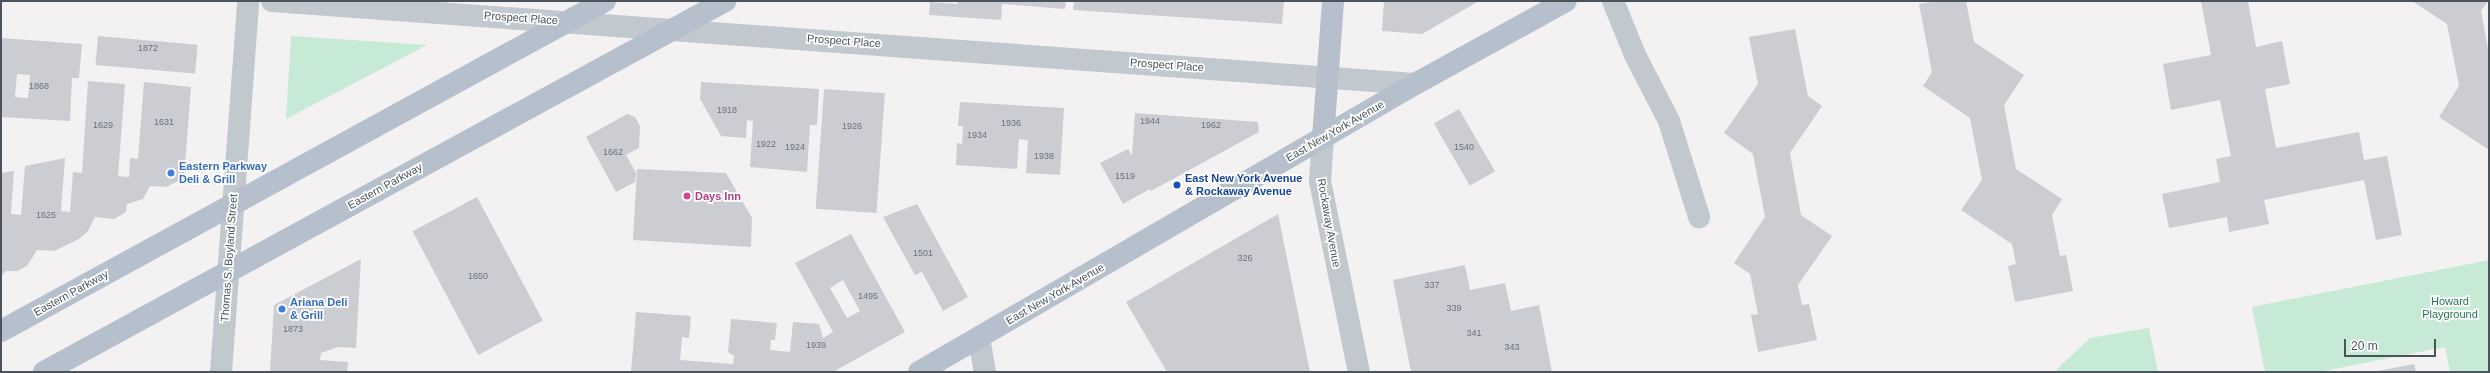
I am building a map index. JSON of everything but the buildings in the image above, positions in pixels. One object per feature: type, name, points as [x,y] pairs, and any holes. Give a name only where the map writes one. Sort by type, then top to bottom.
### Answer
[{"type":"main road","name":"Eastern Parkway","points":[[1,331],[605,1]]},
{"type":"main road","name":"Eastern Parkway","points":[[44,372],[725,1]]},
{"type":"main road","name":"Rockaway Avenue","points":[[1323,138],[1333,1]]},
{"type":"main road","name":"East New York Avenue","points":[[919,372],[1415,84],[1566,1]]},
{"type":"street","name":"Thomas S. Boyland Street","points":[[222,372],[248,1]]},
{"type":"street","name":"Prospect Place","points":[[272,1],[568,21],[1415,84]]},
{"type":"street","points":[[1613,1],[1635,55],[1669,121],[1699,217]]},
{"type":"street","name":"Rockaway Avenue","points":[[1323,138],[1320,181],[1359,372]]},
{"type":"street","points":[[979,338],[986,372]]},
{"type":"green space","points":[[291,36],[427,45],[286,119]]},
{"type":"green space","name":"Howard Playground","points":[[2489,260],[2489,372],[2450,372],[2445,347],[2319,372],[2265,372],[2252,307]]},
{"type":"green space","points":[[2149,328],[2158,372],[2054,372],[2090,338]]},
{"type":"place","name":"Eastern Parkway Deli & Grill","points":[[171,173]]},
{"type":"place","name":"East New York Avenue & Rockaway Avenue","points":[[1177,185]]},
{"type":"place","name":"Days Inn","points":[[687,196]]},
{"type":"place","name":"Ariana Deli & Grill","points":[[282,309]]}]
